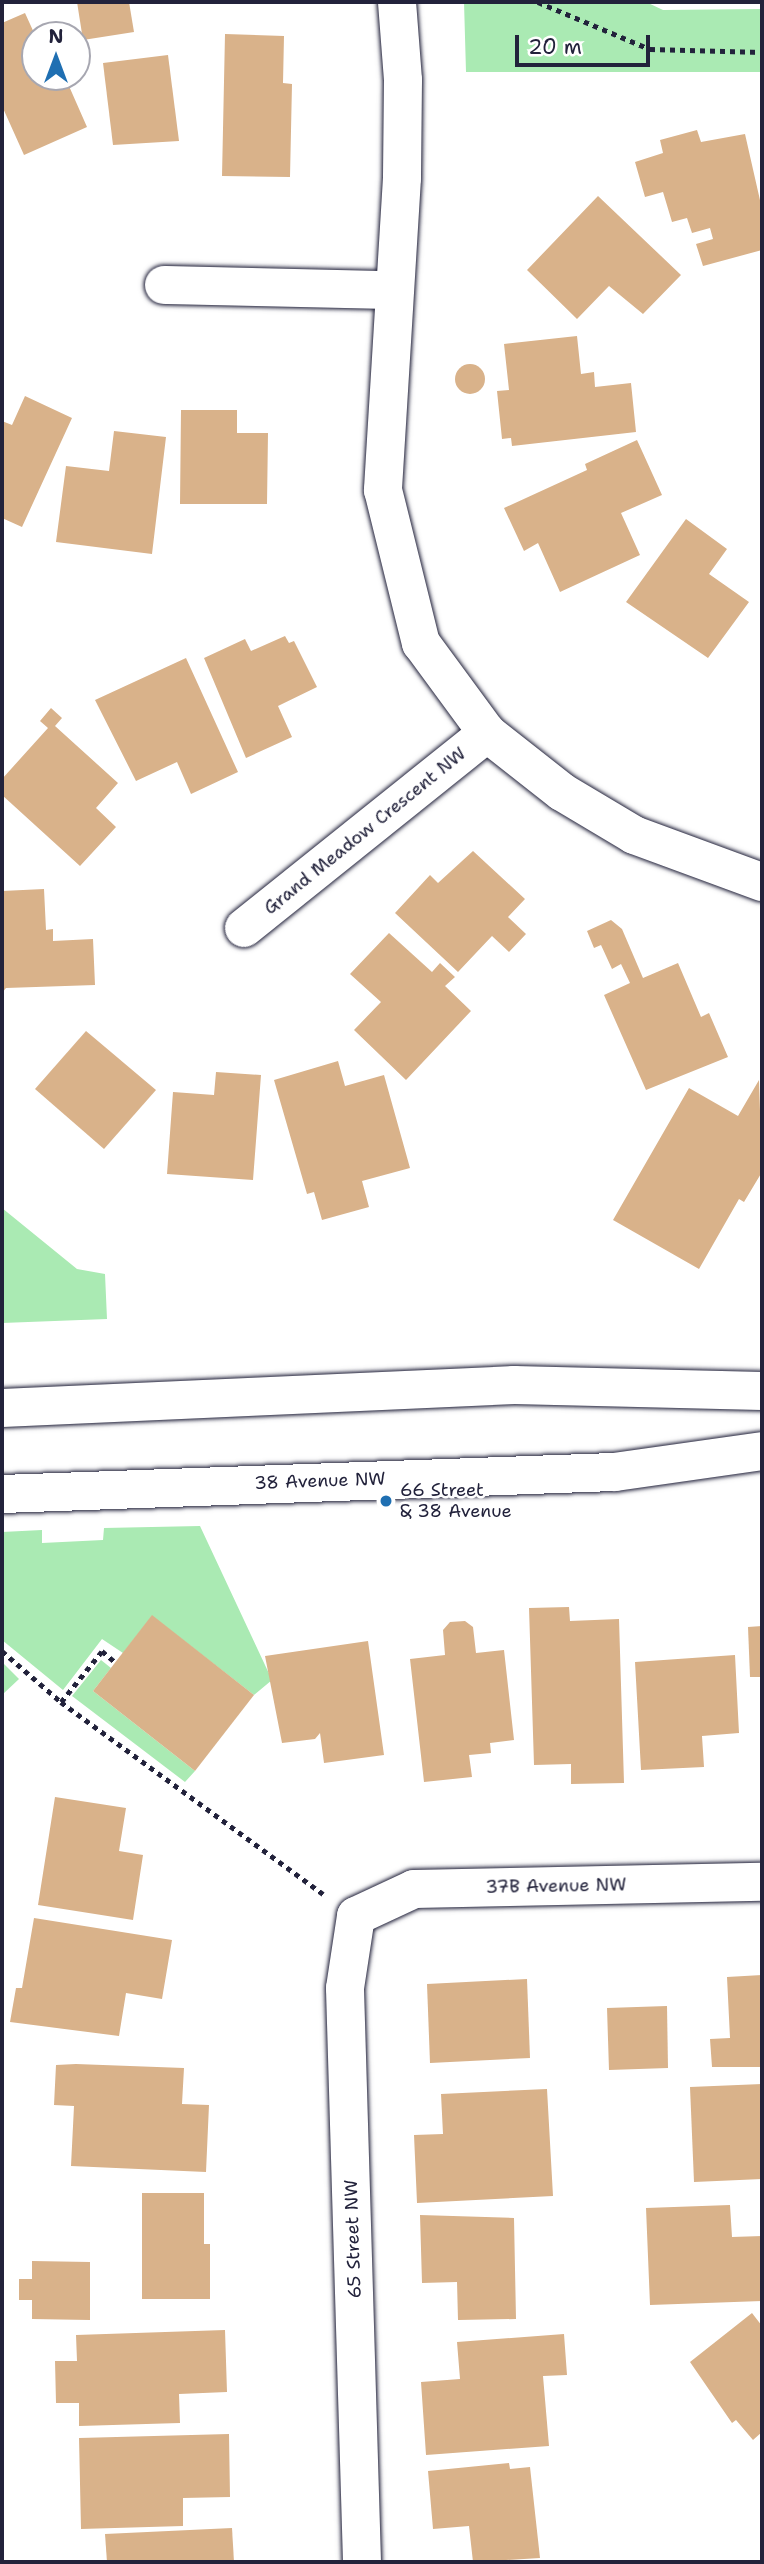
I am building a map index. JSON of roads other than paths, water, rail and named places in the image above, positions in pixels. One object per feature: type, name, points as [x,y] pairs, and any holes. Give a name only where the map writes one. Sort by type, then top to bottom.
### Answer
[{"type":"street","points":[[397,2],[403,80],[402,178],[393,290],[383,490],[421,643],[487,733],[562,792],[634,835],[762,882]]},
{"type":"street","points":[[164,285],[393,290]]},
{"type":"street","name":"Grand Meadow Crescent NW","points":[[244,928],[487,733]]},
{"type":"street","points":[[2,1408],[514,1385],[762,1391]]},
{"type":"street","name":"38 Avenue NW","points":[[2,1494],[615,1472],[762,1451]]},
{"type":"street","name":"37B Avenue NW","points":[[356,1916],[414,1889],[762,1882]]},
{"type":"street","name":"65 Street NW","points":[[356,1916],[345,1988],[362,2562]]},
{"type":"place","name":"66 Street & 38 Avenue","points":[[386,1501]]}]
